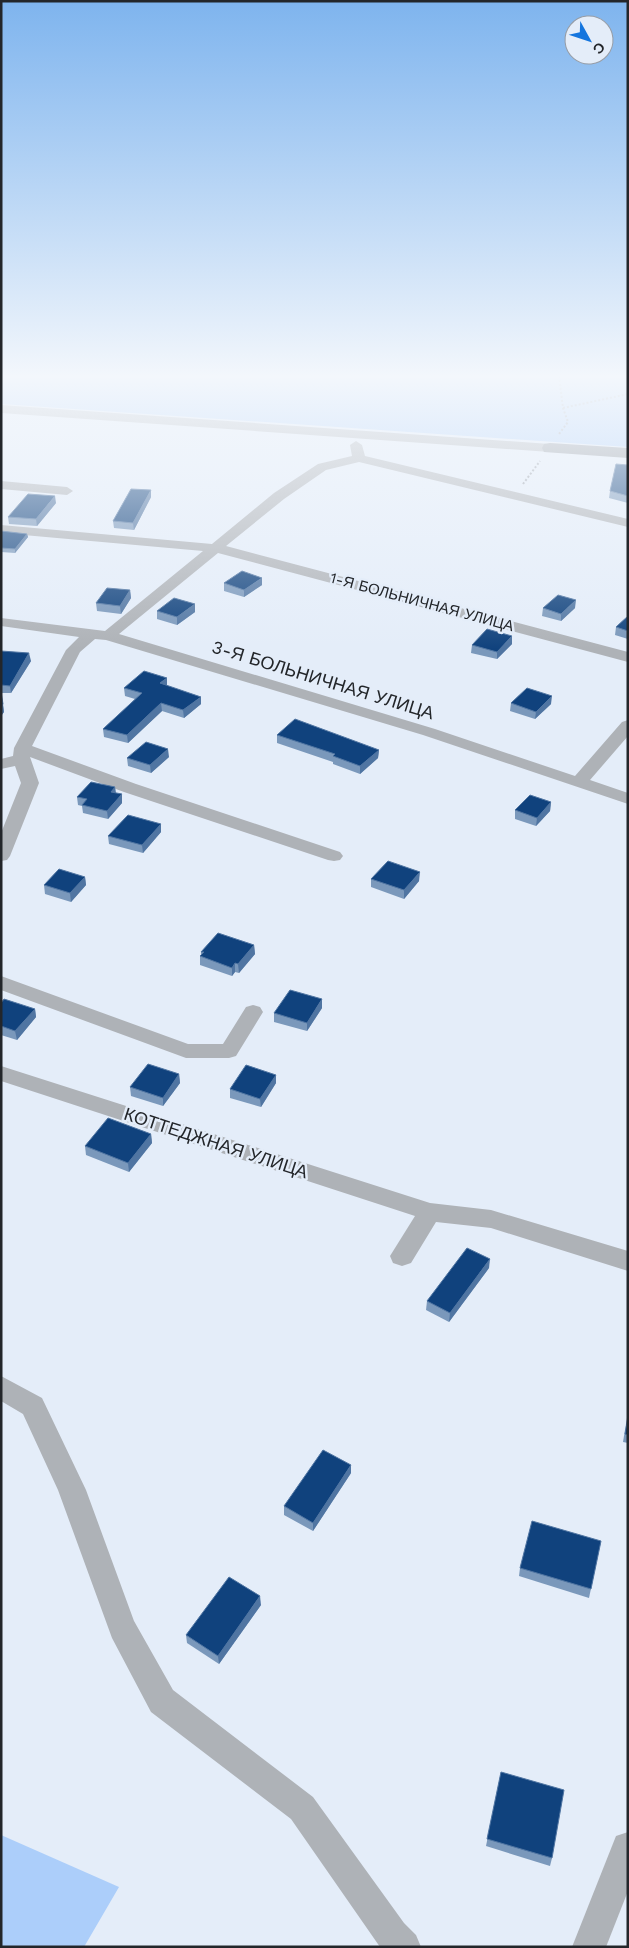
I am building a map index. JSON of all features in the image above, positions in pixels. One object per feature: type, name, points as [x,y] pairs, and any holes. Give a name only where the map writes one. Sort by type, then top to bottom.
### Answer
[{"type":"street","points":[[1,764],[22,754],[74,650],[100,635],[216,548],[279,496],[326,467]]},
{"type":"street","points":[[397,467],[628,523]]},
{"type":"street","points":[[1,485],[67,490]]},
{"type":"street","name":"1-Я БОЛЬНИЧНАЯ УЛИЦА","points":[[1,530],[216,548],[628,657]]},
{"type":"street","name":"3-Я БОЛЬНИЧНАЯ УЛИЦА","points":[[1,622],[100,635],[429,732],[628,799]]},
{"type":"street","points":[[580,782],[628,726]]},
{"type":"street","points":[[1,856],[30,783],[22,754]]},
{"type":"street","points":[[22,754],[334,856]]},
{"type":"street","points":[[1,983],[186,1050],[229,1051],[253,1012]]},
{"type":"street","name":"КОТТЕДЖНАЯ УЛИЦА","points":[[1,1073],[430,1212],[491,1219],[628,1261]]},
{"type":"street","points":[[402,1256],[430,1212]]},
{"type":"street","points":[[1,1387],[33,1406],[72,1490],[122,1628],[162,1701],[302,1808],[392,1935],[404,1947]]},
{"type":"street","points":[[589,1947],[628,1848]]},
{"type":"path","points":[[515,495],[536,467]]},
{"type":"shaded area","points":[[1,1835],[119,1887],[84,1947],[1,1947]]},
{"type":"building","points":[[615,467],[628,467],[628,496],[610,491]]},
{"type":"building","points":[[131,489],[151,490],[133,523],[113,521]]},
{"type":"building","points":[[28,494],[55,496],[36,519],[8,517]]},
{"type":"building","points":[[1,531],[27,534],[15,549],[1,548]]},
{"type":"building","points":[[242,571],[262,578],[244,590],[224,583]]},
{"type":"building","points":[[107,588],[130,590],[120,606],[96,603]]},
{"type":"building","points":[[558,595],[576,600],[561,614],[543,608]]},
{"type":"building","points":[[174,598],[195,604],[177,617],[157,611]]},
{"type":"building","points":[[628,616],[628,631],[616,627]]},
{"type":"building","points":[[487,629],[512,636],[497,652],[472,645]]},
{"type":"building","points":[[1,651],[29,653],[10,686],[1,685]]},
{"type":"building","points":[[144,671],[167,678],[160,683],[201,697],[183,710],[161,703],[127,735],[103,729],[142,693],[124,688]]},
{"type":"building","points":[[527,688],[552,696],[536,712],[511,703]]},
{"type":"building","points":[[295,719],[379,750],[360,766],[333,756],[335,754],[277,735]]},
{"type":"building","points":[[146,742],[168,749],[150,765],[127,758]]},
{"type":"building","points":[[91,782],[115,787],[111,792],[122,794],[107,811],[82,805],[87,799],[77,797]]},
{"type":"building","points":[[530,795],[551,802],[537,818],[515,810]]},
{"type":"building","points":[[128,815],[161,824],[142,845],[108,836]]},
{"type":"building","points":[[388,861],[420,872],[404,890],[371,879]]},
{"type":"building","points":[[59,869],[85,877],[70,893],[44,885]]},
{"type":"building","points":[[218,933],[254,945],[238,964],[235,963],[232,968],[200,956],[204,952],[201,952]]},
{"type":"building","points":[[290,990],[322,999],[307,1023],[274,1013]]},
{"type":"building","points":[[4,999],[35,1009],[15,1031],[1,1026],[1,1003]]},
{"type":"building","points":[[148,1064],[179,1074],[163,1098],[130,1087]]},
{"type":"building","points":[[246,1065],[276,1075],[260,1099],[230,1089]]},
{"type":"building","points":[[108,1118],[151,1134],[128,1163],[85,1146]]},
{"type":"building","points":[[467,1248],[490,1259],[450,1313],[427,1301]]},
{"type":"building","points":[[628,1417],[628,1435],[625,1434]]},
{"type":"building","points":[[323,1450],[351,1465],[313,1523],[284,1506]]},
{"type":"building","points":[[532,1521],[601,1541],[591,1589],[520,1568]]},
{"type":"building","points":[[229,1577],[260,1596],[218,1656],[186,1635]]},
{"type":"building","points":[[501,1772],[564,1790],[552,1858],[487,1839]]}]
